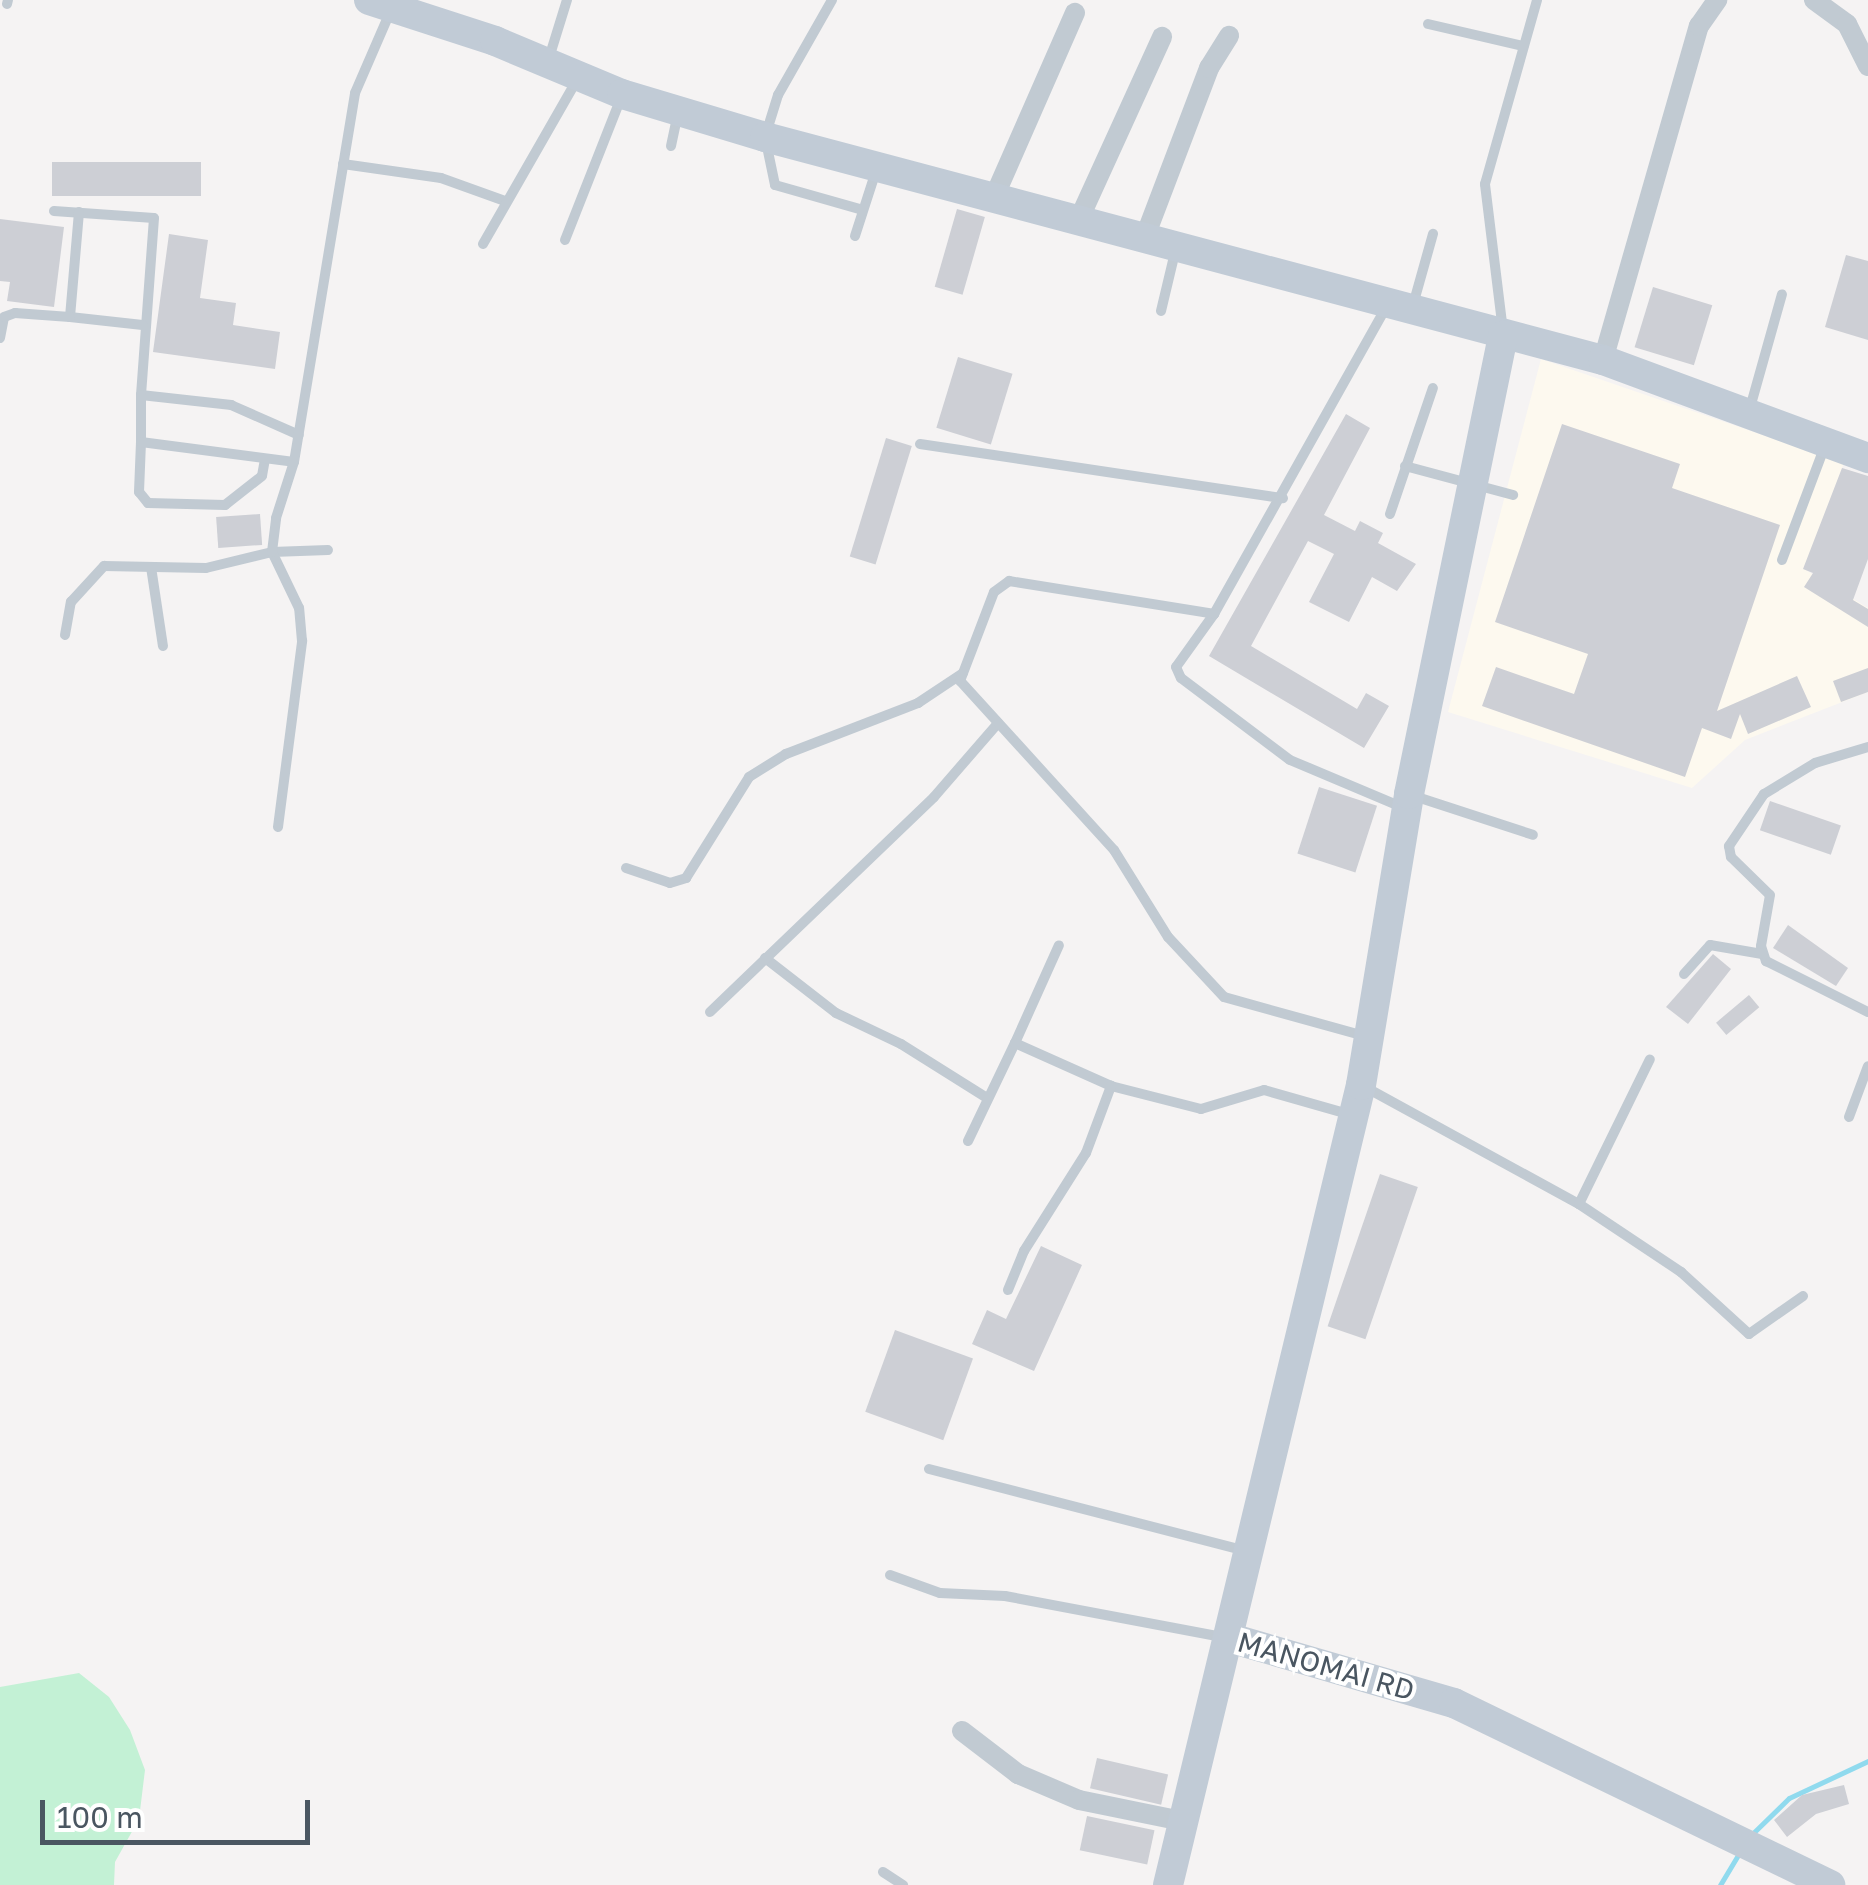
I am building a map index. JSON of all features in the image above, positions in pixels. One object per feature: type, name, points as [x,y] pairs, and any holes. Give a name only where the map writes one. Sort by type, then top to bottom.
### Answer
[{"type":"street","points":[[1602,360],[1699,26],[1717,0]]},
{"type":"street","points":[[1814,0],[1847,24],[1868,66]]},
{"type":"street","points":[[380,5],[678,111],[1178,242],[1402,303],[1503,336],[1602,360],[1868,458]]},
{"type":"street","points":[[995,196],[1075,13]]},
{"type":"street","points":[[1146,234],[1209,68],[1229,36]]},
{"type":"street","points":[[1080,217],[1162,37]]},
{"type":"street","points":[[1168,1885],[1361,1085],[1408,802],[1503,336]]},
{"type":"street","name":"MANOMAI RD","points":[[1230,1638],[1454,1702],[1830,1885]]},
{"type":"street","points":[[962,1731],[1018,1774],[1078,1800],[1182,1821]]},
{"type":"lane","points":[[547,63],[568,0]]},
{"type":"lane","points":[[832,0],[778,95],[765,136],[775,185],[863,210]]},
{"type":"lane","points":[[1503,336],[1485,184],[1537,0]]},
{"type":"lane","points":[[278,827],[302,641],[300,608],[272,552],[299,435],[355,92],[380,5]]},
{"type":"lane","points":[[1428,24],[1523,46]]},
{"type":"lane","points":[[482,244],[579,77]]},
{"type":"lane","points":[[564,240],[622,94]]},
{"type":"lane","points":[[672,146],[678,111]]},
{"type":"lane","points":[[343,164],[441,178],[505,201]]},
{"type":"lane","points":[[855,236],[878,165]]},
{"type":"lane","points":[[54,211],[154,218],[140,394],[139,492],[148,503],[225,506],[262,476],[265,459]]},
{"type":"lane","points":[[70,317],[80,212]]},
{"type":"lane","points":[[1433,234],[1402,303],[1214,614],[1176,667],[1181,678],[1290,760],[1408,802],[1533,835]]},
{"type":"lane","points":[[1162,312],[1178,242]]},
{"type":"lane","points":[[1749,411],[1782,294]]},
{"type":"lane","points":[[0,338],[4,317],[14,313],[143,324]]},
{"type":"lane","points":[[1390,514],[1432,388]]},
{"type":"lane","points":[[140,394],[231,405],[299,435]]},
{"type":"lane","points":[[140,442],[294,462]]},
{"type":"lane","points":[[1782,560],[1826,442]]},
{"type":"lane","points":[[920,444],[1284,498]]},
{"type":"lane","points":[[1406,466],[1513,495]]},
{"type":"lane","points":[[65,635],[71,602],[88,576],[104,566],[206,568],[272,552],[328,550]]},
{"type":"lane","points":[[151,567],[163,646]]},
{"type":"lane","points":[[1214,614],[1009,581],[994,592],[961,686],[1114,850],[1168,937],[1224,997],[1369,1037]]},
{"type":"lane","points":[[626,868],[670,883],[686,878],[749,777],[786,754],[918,704],[963,673]]},
{"type":"lane","points":[[710,1012],[934,797],[998,723]]},
{"type":"lane","points":[[1762,954],[1770,894],[1731,857],[1732,834],[1764,794],[1815,763],[1868,747]]},
{"type":"lane","points":[[1684,974],[1710,944],[1762,954],[1775,967],[1868,1012]]},
{"type":"lane","points":[[968,1140],[1059,945]]},
{"type":"lane","points":[[765,958],[836,1013],[901,1044],[987,1098]]},
{"type":"lane","points":[[1015,1043],[1110,1086],[1201,1109],[1264,1090],[1353,1115]]},
{"type":"lane","points":[[1579,1204],[1650,1059]]},
{"type":"lane","points":[[1849,1117],[1868,1066]]},
{"type":"lane","points":[[1361,1085],[1579,1204],[1681,1272],[1750,1334],[1802,1296]]},
{"type":"lane","points":[[1008,1290],[1024,1251],[1086,1153],[1110,1086]]},
{"type":"lane","points":[[930,1469],[1248,1551]]},
{"type":"lane","name":"MANOMAI RD","points":[[890,1574],[940,1593],[1005,1596],[1230,1638]]},
{"type":"lane","points":[[883,1872],[903,1885]]},
{"type":"shaded area","points":[[1541,359],[1844,463],[1804,569],[1868,608],[1868,692],[1745,740],[1692,788],[1448,712]]},
{"type":"green space","points":[[79,1673],[109,1697],[130,1730],[145,1770],[139,1819],[115,1862],[114,1885],[0,1885],[0,1687]]},
{"type":"building","points":[[52,162],[201,162],[201,196],[52,196]]},
{"type":"building","points":[[957,209],[985,217],[963,295],[935,287]]},
{"type":"building","points":[[0,219],[64,227],[54,307],[7,301],[10,282],[0,281]]},
{"type":"building","points":[[169,234],[208,240],[200,298],[236,303],[233,325],[280,332],[275,369],[153,352]]},
{"type":"building","points":[[1846,255],[1868,261],[1868,340],[1825,327]]},
{"type":"building","points":[[1653,287],[1712,305],[1694,365],[1635,347]]},
{"type":"building","points":[[958,357],[1013,374],[991,444],[936,428]]},
{"type":"building","points":[[1346,414],[1370,428],[1324,515],[1355,531],[1360,521],[1383,533],[1378,543],[1416,564],[1397,591],[1372,577],[1349,622],[1309,602],[1334,554],[1308,541],[1251,646],[1357,709],[1366,693],[1389,706],[1364,748],[1209,656]]},
{"type":"building","points":[[1562,424],[1680,464],[1672,488],[1780,525],[1717,711],[1797,676],[1811,707],[1748,734],[1740,714],[1731,739],[1702,728],[1685,777],[1482,706],[1496,667],[1574,694],[1588,654],[1495,622]]},
{"type":"building","points":[[886,438],[912,446],[876,564],[850,557]]},
{"type":"building","points":[[1842,468],[1868,476],[1868,559],[1853,600],[1868,609],[1868,627],[1804,587],[1813,573],[1803,569]]},
{"type":"building","points":[[260,514],[262,545],[218,548],[216,517]]},
{"type":"building","points":[[1868,668],[1868,692],[1841,702],[1833,681]]},
{"type":"building","points":[[1319,787],[1377,806],[1355,872],[1297,854]]},
{"type":"building","points":[[1770,801],[1841,825],[1831,855],[1760,830]]},
{"type":"building","points":[[1788,925],[1848,968],[1836,986],[1773,948]]},
{"type":"building","points":[[1713,954],[1731,969],[1688,1024],[1666,1007]]},
{"type":"building","points":[[1749,995],[1759,1007],[1726,1035],[1716,1023]]},
{"type":"building","points":[[1380,1174],[1418,1187],[1365,1339],[1328,1326]]},
{"type":"building","points":[[1041,1246],[1082,1265],[1034,1371],[972,1344],[987,1310],[1006,1319]]},
{"type":"building","points":[[895,1330],[973,1358],[943,1440],[865,1412]]},
{"type":"building","points":[[1097,1758],[1168,1774],[1161,1805],[1090,1788]]},
{"type":"building","points":[[1844,1785],[1849,1804],[1816,1814],[1787,1837],[1774,1820],[1802,1795]]},
{"type":"building","points":[[1087,1816],[1154,1830],[1147,1865],[1080,1850]]},
{"type":"waterway","points":[[1750,1836],[1789,1798],[1868,1761]]},
{"type":"waterway","points":[[1720,1885],[1739,1853]]}]
